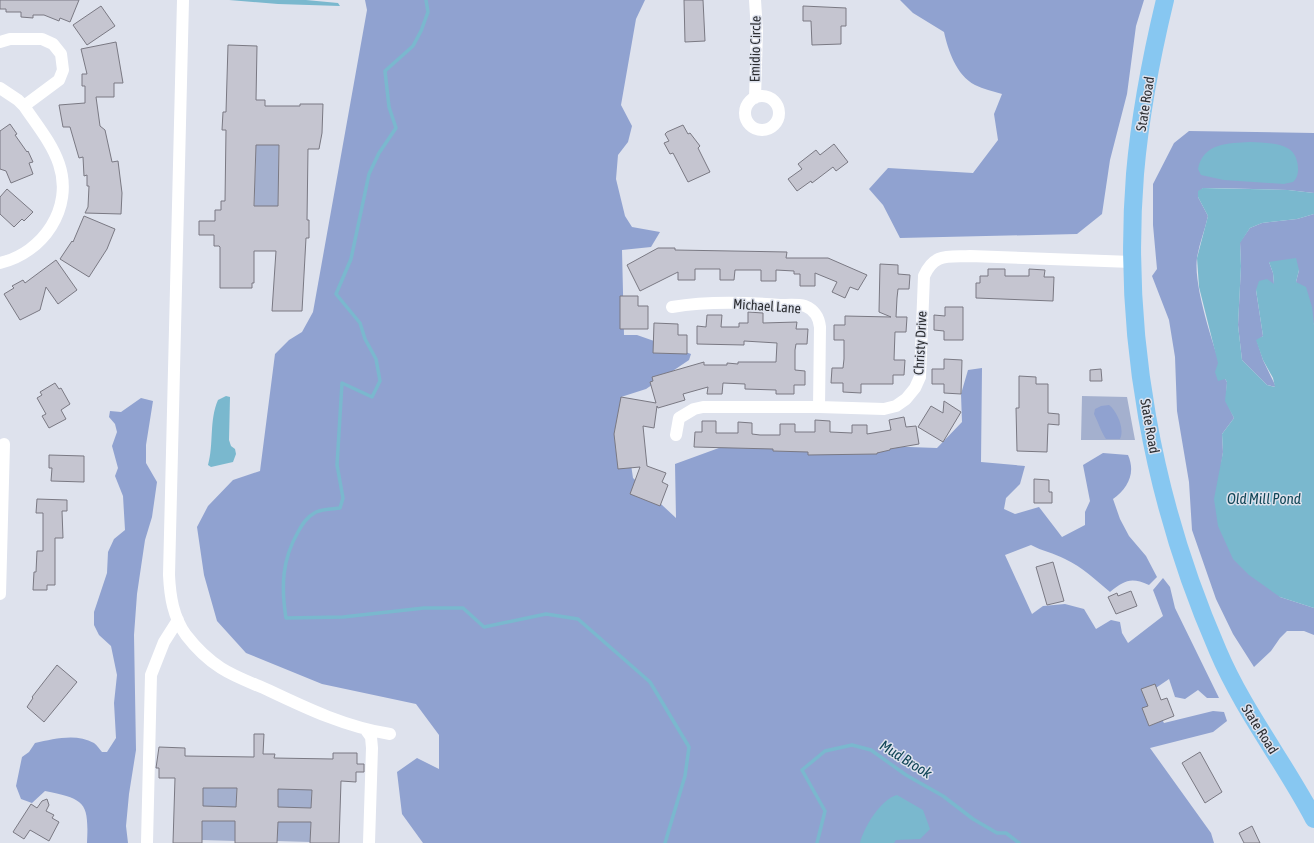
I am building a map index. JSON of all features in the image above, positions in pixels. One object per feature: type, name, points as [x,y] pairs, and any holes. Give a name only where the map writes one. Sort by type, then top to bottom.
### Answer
[{"type":"main road","name":"State Road","points":[[1165,0],[1145,95],[1135,176],[1132,262],[1136,325],[1146,410],[1165,495],[1192,585],[1218,652],[1243,702],[1313,814]]},
{"type":"street","points":[[183,0],[169,575],[170,596],[178,620],[185,634],[202,654],[222,669],[336,721],[366,730],[390,734]]},
{"type":"street","name":"Emidio Circle","points":[[754,98],[757,31],[755,0]]},
{"type":"street","points":[[0,42],[10,39],[42,39],[53,44],[61,54],[63,70],[59,80],[24,106]]},
{"type":"street","points":[[0,88],[24,106],[59,163],[62,177],[62,198],[53,224],[44,238],[23,255],[0,263]]},
{"type":"street","name":"Christy Drive","points":[[676,435],[679,418],[694,409],[703,407],[819,407],[884,409],[896,406],[906,399],[915,388],[920,377],[922,360],[924,276],[929,266],[936,259],[970,256],[1132,262]]},
{"type":"street","name":"Michael Lane","points":[[672,307],[696,303],[764,304],[804,306],[813,311],[819,318],[820,327],[819,407]]},
{"type":"street","points":[[0,594],[4,444]]},
{"type":"street","points":[[147,843],[151,675],[164,642],[178,620]]},
{"type":"street","points":[[366,730],[371,737],[372,748],[369,843]]},
{"type":"shaded area","points":[[365,0],[645,0],[636,19],[621,105],[632,126],[628,142],[618,155],[616,179],[625,216],[632,227],[660,232],[651,247],[622,250],[624,335],[637,335],[691,354],[689,360],[646,389],[621,397],[633,478],[676,518],[675,464],[738,441],[937,448],[962,422],[961,394],[968,370],[982,368],[981,462],[1025,466],[1020,484],[1006,498],[1004,509],[1015,514],[1039,507],[1062,537],[1085,525],[1085,512],[1090,501],[1083,465],[1103,453],[1128,455],[1131,468],[1129,480],[1123,490],[1113,499],[1120,519],[1129,536],[1146,556],[1157,577],[1149,585],[1137,581],[1128,581],[1124,582],[1110,592],[1089,574],[1071,562],[1031,545],[1005,555],[1032,614],[1043,606],[1065,604],[1084,609],[1096,629],[1111,620],[1120,622],[1122,633],[1128,643],[1163,616],[1153,590],[1163,578],[1170,587],[1175,608],[1219,698],[1207,698],[1198,690],[1185,699],[1175,697],[1169,679],[1147,694],[1164,723],[1213,711],[1224,712],[1227,721],[1213,732],[1150,748],[1211,833],[1214,843],[423,843],[402,814],[397,772],[417,758],[439,769],[439,735],[416,704],[322,684],[246,653],[217,621],[204,575],[197,527],[208,506],[233,480],[260,471],[275,354],[289,340],[302,332],[313,312],[367,10]]},
{"type":"shaded area","points":[[900,0],[1144,0],[1136,26],[1127,94],[1110,160],[1102,214],[1077,234],[900,238],[883,205],[869,189],[888,168],[973,173],[998,140],[994,114],[1002,94],[975,85],[968,81],[954,62],[944,32],[913,13]]},
{"type":"shaded area","points":[[1189,131],[1314,133],[1314,193],[1288,190],[1203,188],[1198,197],[1208,216],[1197,258],[1198,285],[1211,336],[1227,382],[1226,401],[1234,418],[1222,434],[1223,452],[1221,466],[1280,597],[1314,608],[1314,635],[1304,631],[1287,631],[1271,651],[1254,667],[1233,634],[1216,599],[1192,530],[1189,482],[1177,411],[1175,357],[1169,320],[1152,276],[1157,269],[1153,225],[1153,184],[1174,143]]},
{"type":"shaded area","points":[[279,136],[278,206],[254,215],[256,145]]},
{"type":"shaded area","points":[[1314,214],[1314,325],[1296,282],[1299,270],[1269,262],[1273,273],[1274,284],[1256,290],[1263,336],[1257,341],[1263,360],[1276,387],[1267,385],[1242,360],[1238,325],[1241,266],[1240,242],[1250,228],[1262,223],[1297,219]]},
{"type":"shaded area","points":[[1082,396],[1127,397],[1135,440],[1081,440]]},
{"type":"shaded area","points":[[141,398],[153,401],[146,445],[146,463],[157,482],[152,517],[145,540],[137,594],[134,635],[136,750],[129,794],[126,826],[128,843],[87,843],[87,819],[85,811],[82,805],[76,800],[45,791],[32,803],[21,799],[16,786],[22,757],[29,752],[35,743],[65,738],[80,738],[94,743],[102,752],[107,752],[116,738],[114,703],[117,675],[111,646],[99,635],[94,625],[94,612],[107,573],[108,552],[114,539],[125,530],[123,496],[115,476],[118,468],[112,446],[117,432],[115,424],[109,417],[110,411],[121,412]]},
{"type":"shaded area","points":[[1109,405],[1115,411],[1121,425],[1122,430],[1120,439],[1106,439],[1094,414],[1095,409],[1101,406]]},
{"type":"shaded area","points":[[203,785],[216,785],[216,788],[237,786],[236,809],[215,806],[203,812]]},
{"type":"shaded area","points":[[278,787],[298,790],[312,787],[311,814],[278,810]]},
{"type":"shaded area","points":[[235,816],[235,841],[202,840],[202,818],[215,818],[215,821],[226,821]]},
{"type":"shaded area","points":[[278,816],[288,822],[311,820],[310,842],[277,841]]},
{"type":"water","points":[[229,0],[306,0],[338,3],[340,6],[278,4]]},
{"type":"water","points":[[1250,142],[1275,144],[1289,149],[1295,155],[1297,160],[1298,170],[1296,179],[1293,182],[1284,184],[1224,180],[1201,175],[1198,169],[1201,160],[1211,149],[1225,144]]},
{"type":"water","name":"Old Mill Pond","points":[[1203,188],[1288,190],[1314,193],[1314,214],[1297,219],[1262,223],[1250,228],[1240,243],[1241,266],[1238,325],[1242,360],[1267,385],[1275,387],[1273,378],[1263,360],[1256,340],[1263,336],[1256,290],[1259,281],[1267,279],[1274,284],[1273,273],[1269,262],[1296,258],[1299,270],[1296,282],[1306,287],[1312,307],[1314,325],[1314,608],[1280,597],[1249,575],[1233,559],[1218,526],[1214,499],[1223,452],[1222,434],[1234,418],[1225,401],[1227,382],[1225,379],[1218,381],[1215,372],[1218,363],[1199,287],[1197,258],[1208,216],[1198,197],[1198,191]]},
{"type":"water","points":[[226,396],[230,397],[229,440],[231,446],[235,449],[236,454],[233,462],[211,467],[208,465],[211,449],[213,416],[218,400]]},
{"type":"water","points":[[897,795],[923,810],[930,829],[920,839],[896,840],[894,843],[860,843],[865,829],[874,814],[885,802]]},
{"type":"building","points":[[0,0],[79,0],[70,22],[60,18],[59,21],[44,15],[33,15],[33,18],[21,17],[21,12],[6,12],[6,9],[0,9]]},
{"type":"building","points":[[684,0],[703,0],[705,41],[685,42]]},
{"type":"building","points":[[101,6],[115,26],[87,45],[73,25]]},
{"type":"building","points":[[803,6],[846,8],[846,26],[841,26],[841,44],[812,45],[811,21],[803,21]]},
{"type":"building","points":[[116,42],[123,83],[114,83],[114,97],[96,97],[100,126],[105,130],[112,162],[118,161],[122,193],[121,214],[85,213],[88,207],[89,186],[87,186],[87,175],[84,176],[83,157],[79,158],[70,127],[63,127],[59,105],[85,103],[85,86],[82,86],[82,74],[87,74],[81,49]]},
{"type":"building","points":[[228,45],[257,46],[256,100],[265,100],[265,106],[300,106],[300,104],[323,104],[322,133],[319,149],[308,149],[307,220],[309,220],[309,238],[306,238],[302,311],[272,311],[276,251],[254,251],[254,283],[252,283],[252,288],[220,288],[220,247],[214,246],[214,235],[199,235],[199,221],[215,221],[215,210],[221,210],[221,201],[225,201],[226,130],[222,130],[223,112],[226,112]],"holes":[[[256,145],[279,145],[278,206],[254,206]]]},
{"type":"building","points":[[10,124],[17,134],[15,135],[27,152],[28,151],[33,162],[29,163],[33,174],[11,183],[6,171],[0,169],[0,131]]},
{"type":"building","points":[[683,125],[688,134],[690,133],[700,146],[698,148],[710,172],[688,182],[673,153],[670,154],[664,143],[669,141],[665,134],[667,132]]},
{"type":"building","points":[[834,144],[848,162],[836,171],[833,167],[812,183],[811,181],[797,191],[788,179],[802,169],[798,164],[816,150],[820,155]]},
{"type":"building","points":[[7,189],[33,212],[24,221],[22,219],[14,227],[0,214],[0,197]]},
{"type":"building","points":[[84,216],[115,229],[107,249],[89,277],[60,259],[72,241],[73,242]]},
{"type":"building","points":[[658,248],[675,248],[675,250],[787,252],[786,258],[828,258],[867,275],[858,290],[850,287],[845,298],[832,292],[837,282],[815,273],[815,286],[800,286],[800,274],[794,274],[794,271],[776,270],[776,281],[761,281],[761,270],[735,270],[734,280],[720,280],[720,269],[695,269],[695,280],[678,280],[678,272],[640,291],[627,265]]},
{"type":"building","points":[[56,260],[77,290],[58,304],[46,287],[40,310],[20,320],[4,294],[14,288],[12,286],[23,280],[25,283]]},
{"type":"building","points":[[880,264],[898,265],[898,274],[910,275],[909,289],[898,289],[897,298],[896,317],[907,317],[906,332],[895,332],[894,360],[905,360],[904,375],[893,375],[893,384],[861,384],[861,393],[843,392],[843,383],[831,383],[832,368],[843,368],[844,359],[844,340],[834,340],[834,325],[845,325],[845,316],[891,317],[879,312]]},
{"type":"building","points":[[988,269],[1005,269],[1005,276],[1029,276],[1029,269],[1045,270],[1044,277],[1054,277],[1053,301],[976,298],[976,283],[980,283],[980,276],[988,276]]},
{"type":"building","points":[[620,296],[638,296],[638,306],[648,306],[648,329],[620,329]]},
{"type":"building","points":[[945,307],[963,307],[963,340],[944,340],[944,331],[934,330],[934,315],[945,316]]},
{"type":"building","points":[[748,312],[763,313],[763,323],[797,322],[796,329],[808,329],[807,344],[796,344],[795,350],[795,370],[805,371],[805,385],[794,385],[794,394],[776,394],[776,390],[745,389],[745,384],[723,383],[722,394],[707,394],[708,387],[683,394],[685,400],[658,408],[657,406],[654,428],[643,426],[647,466],[666,473],[662,482],[668,485],[660,506],[630,494],[640,467],[618,469],[614,434],[621,397],[656,403],[650,382],[653,381],[652,377],[704,362],[704,365],[727,365],[727,363],[738,364],[738,362],[776,362],[777,343],[744,341],[744,345],[697,344],[697,326],[706,327],[707,315],[722,315],[721,327],[739,327],[739,323],[748,323]]},
{"type":"building","points":[[654,323],[678,324],[678,335],[687,335],[687,354],[653,353]]},
{"type":"building","points":[[944,359],[962,360],[961,394],[944,393],[944,384],[932,384],[932,369],[944,369]]},
{"type":"building","points":[[1101,369],[1102,381],[1090,381],[1090,370]]},
{"type":"building","points":[[1019,376],[1036,377],[1036,384],[1048,384],[1048,413],[1059,414],[1059,425],[1048,424],[1047,452],[1017,451],[1016,408],[1019,408]]},
{"type":"building","points":[[55,383],[59,389],[61,388],[70,404],[61,410],[66,419],[49,428],[42,416],[46,414],[37,398],[42,395],[40,392]]},
{"type":"building","points":[[944,401],[961,412],[943,442],[918,427],[931,406],[943,413]]},
{"type":"building","points":[[904,417],[906,427],[916,426],[919,444],[890,449],[877,454],[808,455],[808,452],[773,451],[773,449],[694,447],[695,432],[702,432],[702,421],[716,421],[716,433],[738,433],[738,422],[752,423],[752,434],[780,435],[780,424],[795,424],[795,432],[815,432],[815,420],[830,421],[830,432],[852,433],[852,425],[867,425],[867,434],[891,430],[889,420]]},
{"type":"building","points":[[49,455],[84,456],[84,482],[51,481],[52,468],[49,468]]},
{"type":"building","points":[[1034,479],[1049,480],[1049,492],[1052,492],[1052,503],[1034,503]]},
{"type":"building","points":[[37,499],[67,500],[67,511],[62,511],[63,538],[55,538],[55,585],[47,585],[47,590],[33,590],[37,551],[43,551],[43,513],[36,513]]},
{"type":"building","points":[[1053,562],[1064,601],[1047,605],[1036,567]]},
{"type":"building","points":[[1131,591],[1137,606],[1116,614],[1108,597],[1117,593],[1118,596]]},
{"type":"building","points":[[57,665],[77,682],[44,722],[27,707],[33,698],[32,697]]},
{"type":"building","points":[[1155,684],[1161,700],[1167,698],[1174,716],[1149,726],[1142,708],[1148,706],[1141,689]]},
{"type":"building","points":[[254,734],[264,734],[263,754],[275,754],[274,758],[333,759],[333,753],[357,753],[357,764],[364,764],[364,772],[356,772],[356,782],[341,781],[339,843],[310,843],[311,822],[278,822],[277,843],[235,843],[235,821],[202,821],[202,843],[173,843],[175,778],[159,778],[159,768],[156,768],[159,747],[185,748],[185,756],[254,757]],"holes":[[[203,788],[237,788],[236,807],[203,806]],[[278,789],[312,790],[311,808],[278,807]]]},
{"type":"building","points":[[1200,752],[1222,792],[1205,803],[1182,763]]},
{"type":"building","points":[[47,799],[49,805],[46,811],[54,815],[52,818],[59,822],[49,841],[30,830],[24,839],[13,832],[31,804],[37,808],[42,801]]},
{"type":"building","points":[[1252,826],[1260,843],[1244,843],[1239,833]]},
{"type":"waterway","points":[[426,0],[428,12],[421,31],[413,46],[385,71],[389,107],[396,128],[379,153],[369,174],[351,259],[336,294],[360,323],[365,339],[376,359],[380,381],[372,397],[342,383],[337,465],[343,498],[340,508],[319,511],[310,516],[302,526],[293,542],[286,563],[283,584],[286,618],[343,617],[424,608],[463,608],[484,627],[546,614],[578,619],[650,682],[689,747],[685,776],[665,843]]},
{"type":"waterway","name":"Mud Brook","points":[[817,843],[825,811],[802,770],[825,751],[852,745],[871,750],[906,775],[943,796],[973,819],[997,833],[1006,833],[1019,843]]}]
